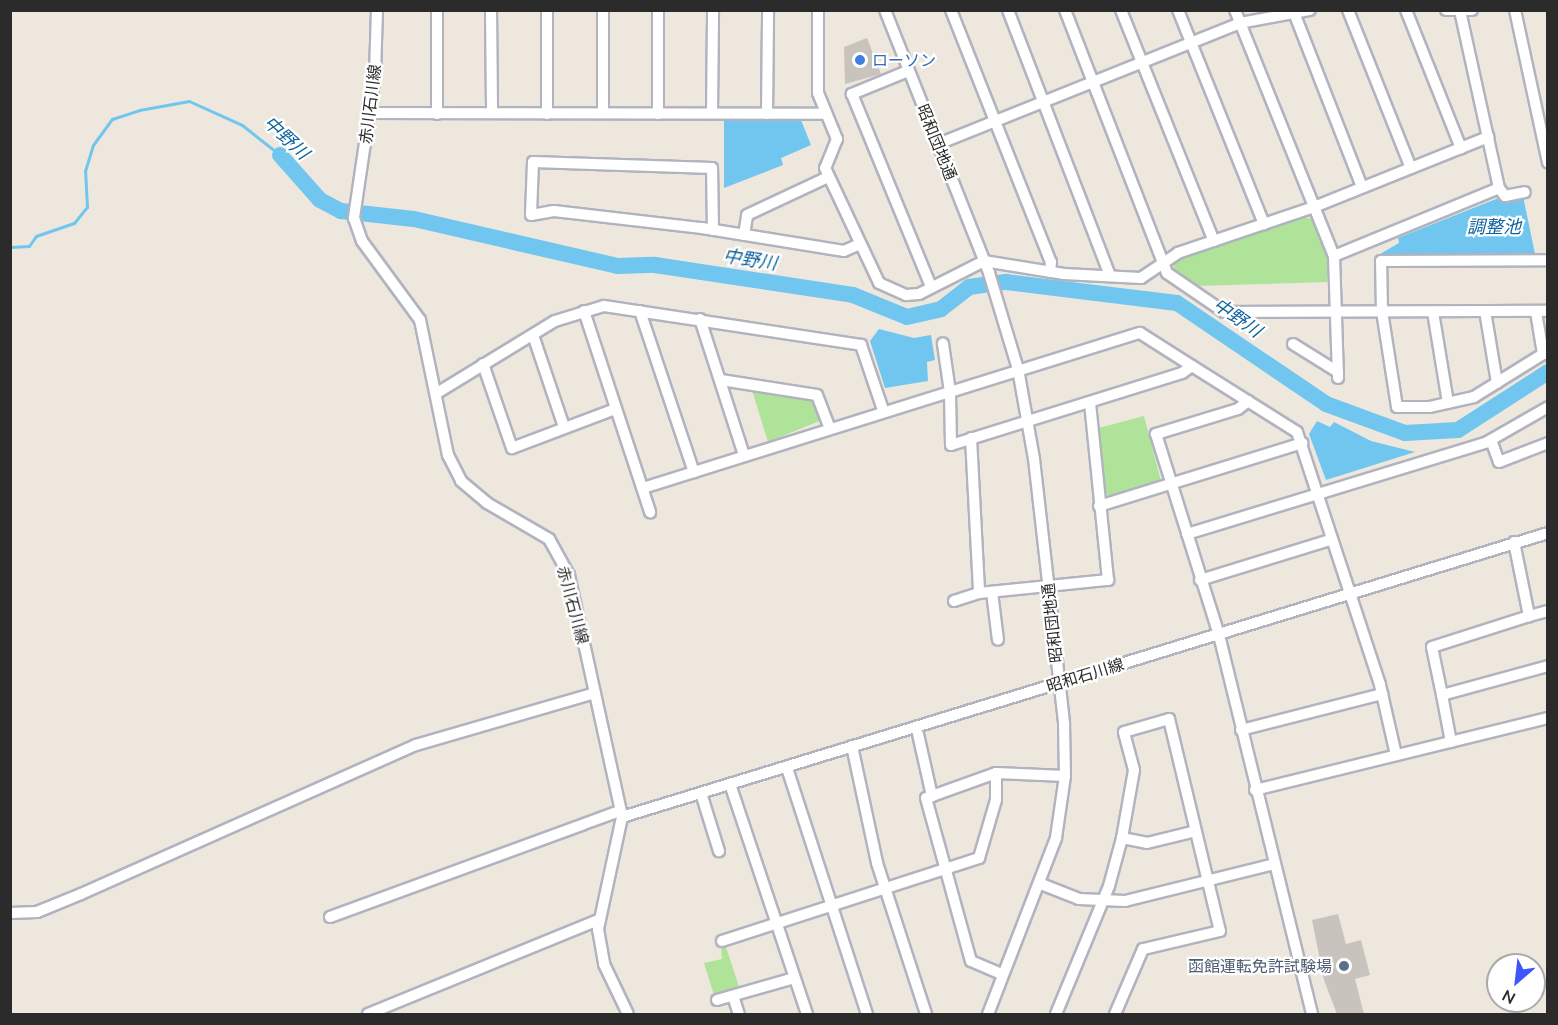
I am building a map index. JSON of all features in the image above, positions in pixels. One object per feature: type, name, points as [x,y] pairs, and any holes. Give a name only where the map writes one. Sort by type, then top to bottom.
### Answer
[{"type":"street","name":"赤川石川線","points":[[377,10],[371,112],[354,197],[355,224],[420,320],[448,455],[461,481],[487,503],[535,528],[558,552],[569,575],[621,814],[598,920],[604,964],[628,1014]]},
{"type":"street","points":[[437,114],[438,10]]},
{"type":"street","points":[[491,10],[492,113]]},
{"type":"street","points":[[547,10],[547,114]]},
{"type":"street","points":[[603,10],[603,113]]},
{"type":"street","points":[[658,10],[658,114]]},
{"type":"street","points":[[712,10],[712,113]]},
{"type":"street","points":[[767,114],[768,10]]},
{"type":"street","points":[[818,10],[818,93],[837,139],[825,168],[879,283],[911,295],[984,261],[1050,272],[1141,278],[1164,262],[1214,241],[1314,207],[1488,137]]},
{"type":"street","name":"昭和団地通","points":[[885,10],[989,273],[1018,369],[1028,420],[1059,684],[1065,776],[1056,838],[1041,884],[1002,974],[988,1014]]},
{"type":"street","points":[[951,10],[1051,262],[1050,272]]},
{"type":"street","points":[[1008,10],[1110,276]]},
{"type":"street","points":[[1065,10],[1164,262],[1174,280],[1224,312],[1333,311],[1382,311],[1433,312],[1485,311],[1542,312],[1543,354],[1497,383],[1448,403],[1397,407],[1382,311],[1381,261],[1548,260]]},
{"type":"street","points":[[1121,10],[1214,241]]},
{"type":"street","points":[[1178,10],[1264,224]]},
{"type":"street","points":[[1235,10],[1334,256],[1333,311],[1338,375],[1293,344]]},
{"type":"street","points":[[938,144],[1240,23],[1310,10]]},
{"type":"street","points":[[1348,10],[1411,168]]},
{"type":"street","points":[[1406,10],[1461,148]]},
{"type":"street","points":[[1446,10],[1472,10]]},
{"type":"street","points":[[1515,10],[1548,162]]},
{"type":"street","points":[[1460,11],[1499,188],[1505,196],[1525,192]]},
{"type":"street","points":[[1293,12],[1362,187]]},
{"type":"street","points":[[908,71],[852,94],[931,287]]},
{"type":"street","points":[[371,112],[826,114]]},
{"type":"street","points":[[713,230],[712,168],[533,162],[531,215],[554,211],[713,230],[844,251],[860,244]]},
{"type":"street","points":[[744,235],[747,215],[828,177]]},
{"type":"street","points":[[1334,256],[1499,188]]},
{"type":"street","points":[[436,393],[533,335],[585,311],[604,306],[861,345],[883,410]]},
{"type":"street","points":[[585,311],[650,512]]},
{"type":"street","points":[[640,311],[694,472]]},
{"type":"street","points":[[1485,311],[1497,383]]},
{"type":"street","points":[[1433,312],[1448,403]]},
{"type":"street","points":[[700,319],[744,455]]},
{"type":"street","points":[[643,488],[883,410],[950,392],[1140,333],[1297,432],[1318,494],[1330,540],[1382,694],[1396,755]]},
{"type":"street","points":[[533,335],[564,427]]},
{"type":"street","points":[[943,344],[950,392],[951,445],[1090,402],[1192,366]]},
{"type":"street","points":[[483,364],[512,448],[615,409]]},
{"type":"street","points":[[721,380],[817,395],[829,428]]},
{"type":"street","points":[[1248,401],[1238,409],[1156,434],[1219,635],[1255,790],[1312,1014]]},
{"type":"street","points":[[954,601],[979,593],[1108,580],[1090,402]]},
{"type":"street","points":[[1186,534],[1491,440],[1548,407]]},
{"type":"street","points":[[971,438],[979,593]]},
{"type":"street","points":[[1491,440],[1499,462],[1548,443]]},
{"type":"street","points":[[1099,506],[1302,443]]},
{"type":"street","name":"昭和石川線","points":[[330,916],[621,814],[787,768],[852,746],[1548,533]]},
{"type":"street","points":[[1200,580],[1330,540]]},
{"type":"street","points":[[1514,542],[1529,616]]},
{"type":"street","points":[[992,592],[998,640]]},
{"type":"street","points":[[1450,742],[1432,647],[1548,611]]},
{"type":"street","points":[[1442,695],[1548,666]]},
{"type":"street","points":[[10,913],[37,912],[91,890],[416,745],[595,693]]},
{"type":"street","points":[[1241,730],[1382,694]]},
{"type":"street","points":[[1255,790],[1548,718]]},
{"type":"street","points":[[1056,1014],[1103,902],[1122,838],[1134,770],[1124,732],[1169,719],[1220,931],[1143,949],[1115,1014]]},
{"type":"street","points":[[918,734],[932,796]]},
{"type":"street","points":[[852,746],[885,888],[926,1014]]},
{"type":"street","points":[[787,768],[867,1014]]},
{"type":"street","points":[[1002,974],[971,960],[941,870],[926,798],[996,773],[1065,776]]},
{"type":"street","points":[[722,941],[979,858],[996,800],[996,773]]},
{"type":"street","points":[[730,784],[807,1014]]},
{"type":"street","points":[[701,793],[719,851]]},
{"type":"street","points":[[1122,838],[1147,843],[1196,831]]},
{"type":"street","points":[[1041,884],[1103,902],[1275,864]]},
{"type":"street","points":[[368,1014],[598,920]]},
{"type":"street","points":[[717,1000],[794,978]]},
{"type":"street","points":[[733,996],[739,1014]]},
{"type":"green space","points":[[1305,217],[1312,219],[1327,254],[1327,282],[1193,286],[1173,270],[1175,261]]},
{"type":"green space","points":[[752,390],[811,399],[822,420],[768,442]]},
{"type":"green space","points":[[1144,416],[1161,481],[1110,496],[1104,492],[1099,428]]},
{"type":"green space","points":[[726,947],[739,987],[714,995],[704,963],[722,959],[721,948]]},
{"type":"water","points":[[724,120],[801,120],[811,145],[781,158],[783,165],[724,188]]},
{"type":"water","name":"調整池","points":[[1523,196],[1535,254],[1380,254],[1399,243],[1398,238],[1501,197],[1505,202]]},
{"type":"water","points":[[879,329],[914,338],[931,335],[935,360],[927,362],[928,381],[885,388],[870,341]]},
{"type":"water","points":[[1317,421],[1330,427],[1334,422],[1371,441],[1415,452],[1326,480],[1309,434]]},
{"type":"building","name":"ローソン","points":[[867,38],[881,74],[845,84],[844,47]]},
{"type":"building","name":"函館運転免許試験場","points":[[1338,914],[1346,944],[1361,940],[1370,975],[1355,979],[1364,1014],[1337,1014],[1324,980],[1312,920]]},
{"type":"waterway","name":"中野川","points":[[10,247],[29,246],[36,236],[74,223],[87,207],[85,171],[93,145],[112,119],[139,110],[189,101],[242,125],[280,155]]},
{"type":"waterway","name":"中野川","points":[[280,155],[320,200],[341,211],[414,219],[617,266],[655,265],[853,295],[907,317],[941,309],[969,287],[1006,282],[1177,303],[1326,404],[1405,433],[1458,430],[1548,372]]},
{"type":"place","name":"ローソン","points":[[860,60]]},
{"type":"place","name":"函館運転免許試験場","points":[[1344,966]]}]
